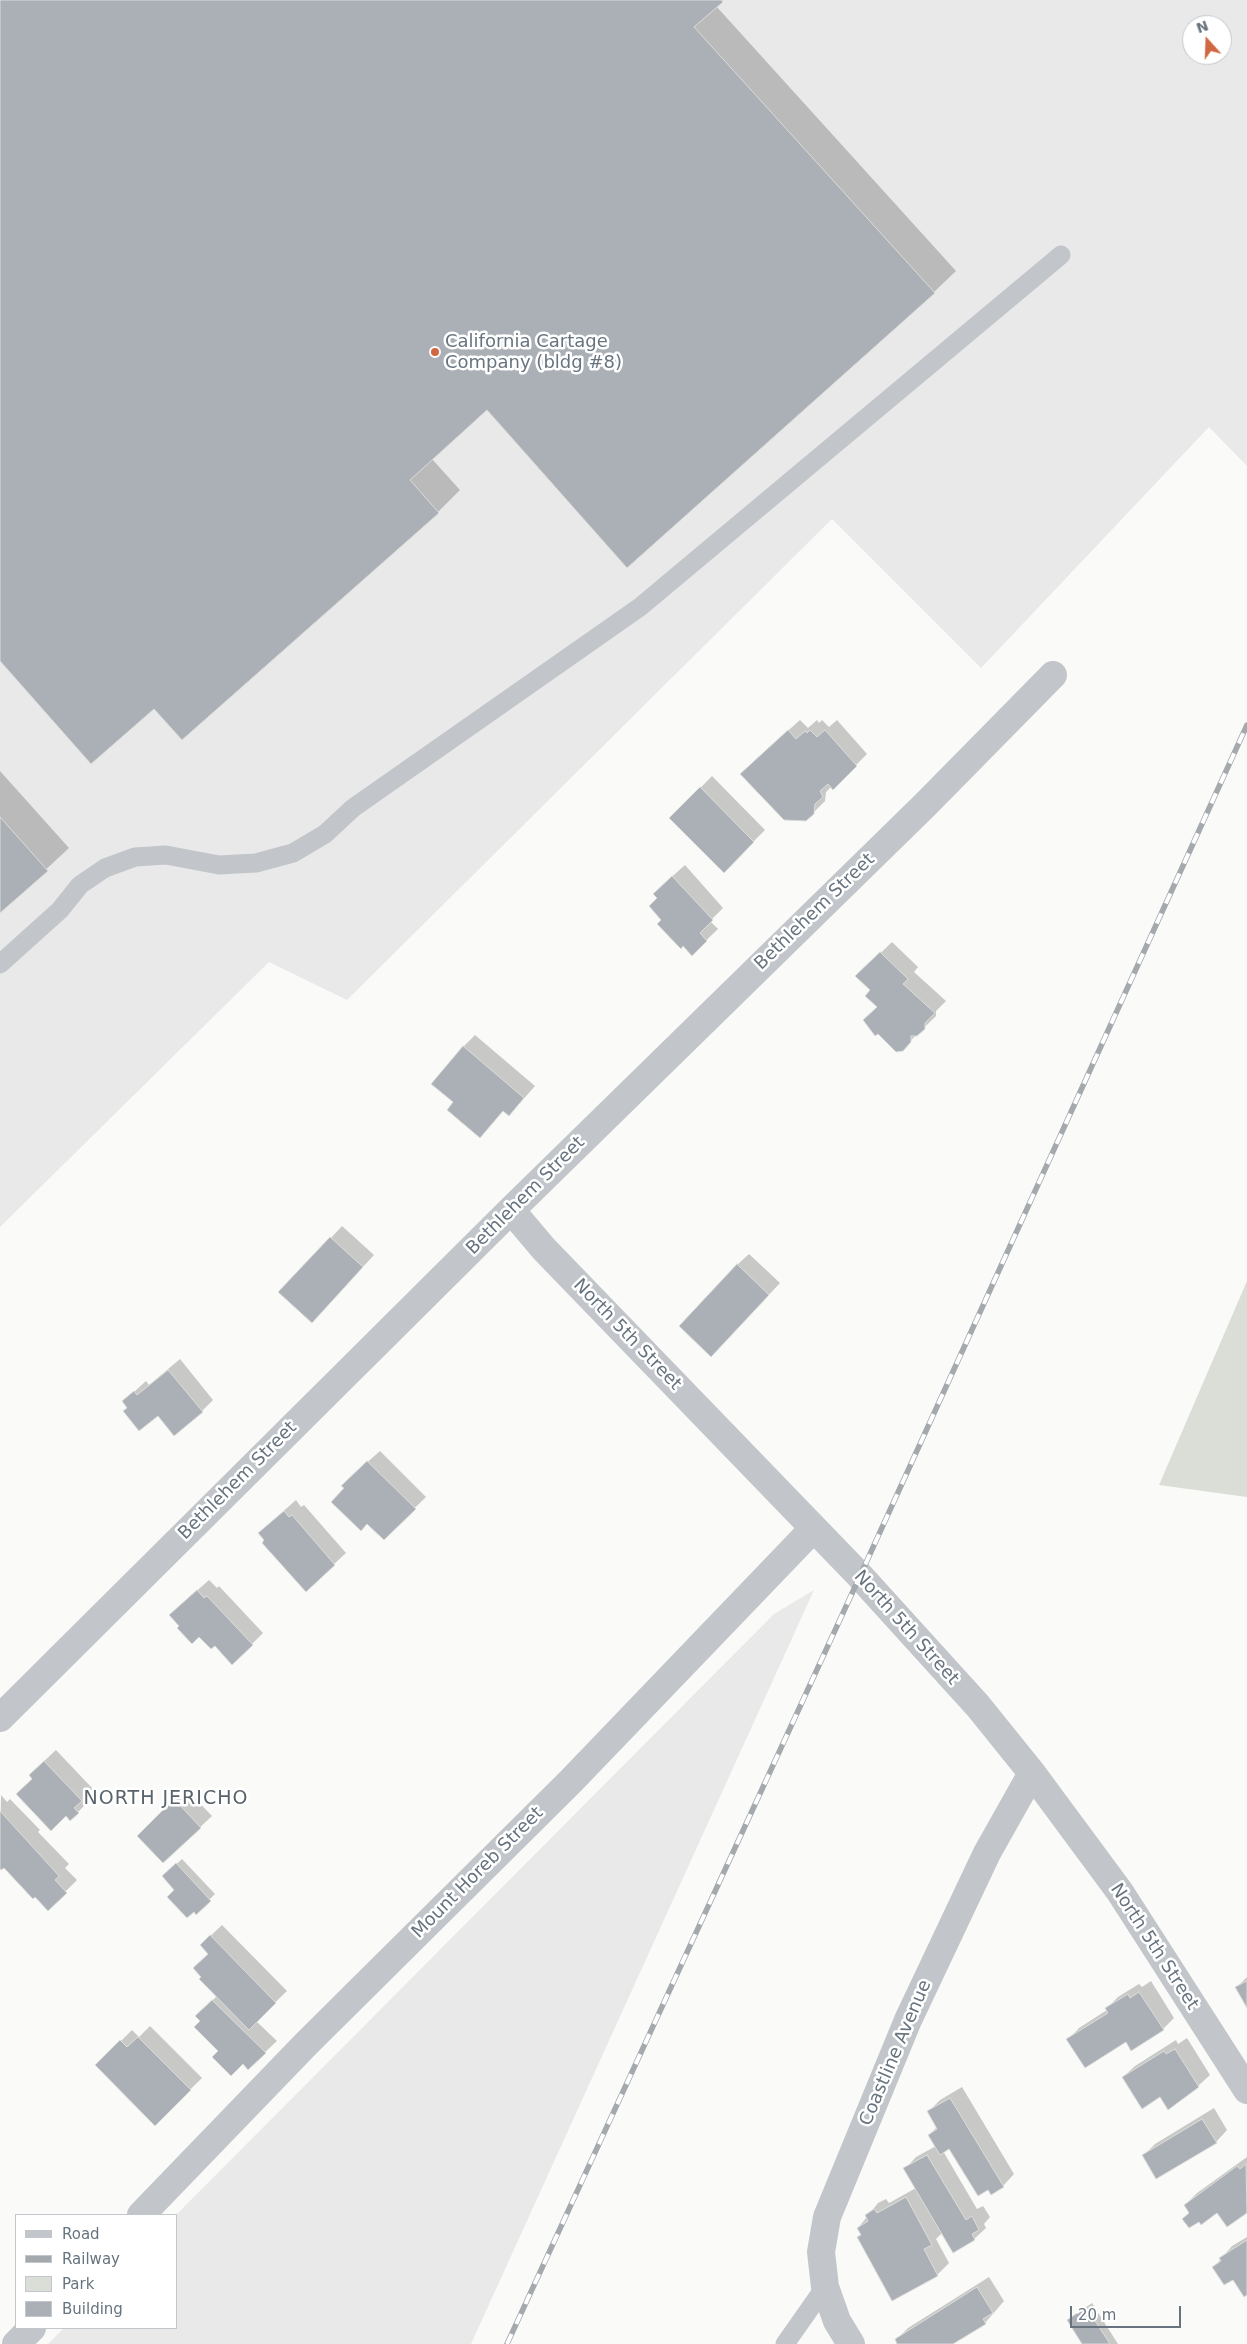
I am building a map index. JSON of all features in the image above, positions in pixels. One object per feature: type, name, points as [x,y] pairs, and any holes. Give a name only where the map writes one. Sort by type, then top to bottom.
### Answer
[{"type":"street","name":"Bethlehem Street","points":[[0,1718],[511,1210],[926,804],[1053,675]]},
{"type":"street","name":"North 5th Street","points":[[511,1210],[544,1249],[860,1576],[978,1706],[1032,1773],[1120,1892],[1247,2090]]},
{"type":"street","name":"Mount Horeb Street","points":[[142,2214],[306,2044],[571,1782],[813,1529]]},
{"type":"street","name":"Coastline Avenue","points":[[851,2344],[837,2321],[825,2287],[821,2252],[827,2217],[908,2020],[987,1853],[1032,1773]]},
{"type":"street","points":[[16,2344],[31,2329]]},
{"type":"lane","points":[[0,964],[60,910],[80,886],[105,868],[135,857],[166,855],[219,865],[256,863],[293,853],[325,834],[353,808],[640,607],[1062,255]]},
{"type":"lane","points":[[785,2344],[790,2334],[825,2287]]},
{"type":"shaded area","points":[[0,0],[1247,0],[1247,466],[1209,427],[981,668],[832,519],[347,1000],[269,962],[0,1227]]},
{"type":"shaded area","points":[[814,1590],[471,2344],[48,2344],[63,2329],[178,2329],[177,2214],[774,1614]]},
{"type":"green space","points":[[1247,1281],[1247,1497],[1159,1485]]},
{"type":"building","name":"California Cartage Company (bldg #8)","points":[[0,0],[721,0],[723,2],[694,27],[935,293],[627,568],[487,410],[410,480],[439,513],[182,740],[154,709],[91,764],[0,661]]},
{"type":"building","points":[[788,730],[796,739],[805,731],[807,733],[810,730],[817,737],[825,730],[857,766],[833,790],[828,784],[820,791],[823,797],[815,804],[814,814],[806,821],[784,820],[740,774]]},
{"type":"building","points":[[700,787],[754,842],[724,873],[669,818]]},
{"type":"building","points":[[0,817],[48,871],[0,913]]},
{"type":"building","points":[[672,876],[713,920],[700,933],[707,941],[692,956],[683,946],[681,949],[657,924],[661,920],[649,906],[657,898],[653,894]]},
{"type":"building","points":[[880,952],[908,979],[903,984],[935,1013],[925,1023],[925,1029],[917,1036],[911,1036],[911,1042],[903,1051],[896,1052],[878,1034],[875,1036],[863,1020],[877,1007],[865,996],[870,990],[855,976]]},
{"type":"building","points":[[463,1046],[524,1098],[509,1116],[503,1111],[480,1138],[447,1110],[453,1102],[431,1084]]},
{"type":"building","points":[[330,1237],[363,1267],[312,1323],[278,1292]]},
{"type":"building","points":[[737,1264],[769,1295],[711,1357],[679,1326]]},
{"type":"building","points":[[168,1370],[203,1412],[174,1436],[158,1416],[139,1431],[123,1411],[127,1408],[122,1401],[134,1391],[137,1395]]},
{"type":"building","points":[[367,1461],[416,1509],[384,1540],[367,1524],[361,1531],[331,1502],[344,1488],[341,1486]]},
{"type":"building","points":[[284,1511],[289,1517],[292,1515],[335,1565],[306,1592],[262,1543],[264,1540],[258,1533]]},
{"type":"building","points":[[197,1590],[204,1598],[207,1596],[253,1645],[232,1665],[215,1646],[211,1649],[199,1637],[192,1644],[177,1628],[179,1626],[169,1615]]},
{"type":"building","points":[[44,1761],[82,1801],[74,1808],[79,1813],[70,1821],[66,1816],[51,1831],[16,1794],[32,1779],[29,1775]]},
{"type":"building","points":[[174,1799],[201,1828],[163,1863],[137,1836]]},
{"type":"building","points":[[0,1811],[59,1876],[55,1880],[67,1893],[48,1911],[35,1897],[33,1899],[4,1868],[0,1869]]},
{"type":"building","points":[[176,1863],[211,1901],[196,1915],[194,1912],[187,1918],[167,1897],[174,1890],[162,1876]]},
{"type":"building","points":[[210,1935],[276,2003],[249,2030],[199,1979],[201,1977],[193,1968],[208,1954],[200,1945]]},
{"type":"building","points":[[1247,1981],[1247,2008],[1235,1987]]},
{"type":"building","points":[[1139,1992],[1164,2030],[1131,2051],[1126,2042],[1085,2068],[1066,2039],[1108,2013],[1105,2008],[1128,1994],[1130,1998]]},
{"type":"building","points":[[212,2000],[266,2053],[248,2070],[243,2064],[231,2076],[212,2057],[218,2051],[194,2027],[200,2021],[195,2016]]},
{"type":"building","points":[[138,2037],[191,2090],[155,2126],[95,2065],[120,2040],[127,2047]]},
{"type":"building","points":[[1175,2049],[1199,2087],[1168,2110],[1160,2097],[1142,2109],[1122,2077],[1164,2051],[1166,2054]]},
{"type":"building","points":[[950,2098],[1004,2187],[991,2195],[988,2190],[978,2196],[949,2149],[940,2155],[928,2135],[937,2129],[927,2111]]},
{"type":"building","points":[[1202,2119],[1217,2143],[1156,2179],[1142,2155]]},
{"type":"building","points":[[927,2155],[966,2220],[972,2216],[979,2230],[972,2234],[975,2240],[953,2253],[903,2168]]},
{"type":"building","points":[[1246,2164],[1247,2213],[1227,2227],[1217,2213],[1201,2225],[1199,2222],[1189,2228],[1182,2219],[1189,2213],[1184,2205],[1237,2166],[1240,2169]]},
{"type":"building","points":[[906,2197],[932,2245],[924,2249],[938,2276],[892,2301],[857,2237],[861,2235],[857,2228],[868,2221],[865,2215],[874,2209],[877,2213]]},
{"type":"building","points":[[1247,2240],[1247,2295],[1244,2297],[1233,2280],[1224,2285],[1212,2267],[1221,2261],[1219,2258]]},
{"type":"building","points":[[977,2287],[993,2313],[983,2319],[986,2324],[953,2344],[897,2344],[895,2339]]},
{"type":"building","points":[[1086,2307],[1110,2344],[1082,2344],[1067,2320]]},
{"type":"railway","points":[[507,2344],[860,1576],[1247,725]]},
{"type":"place","name":"California Cartage Company (bldg #8)","points":[[435,352]]},
{"type":"district","name":"NORTH JERICHO","points":[[166,1799]]}]
